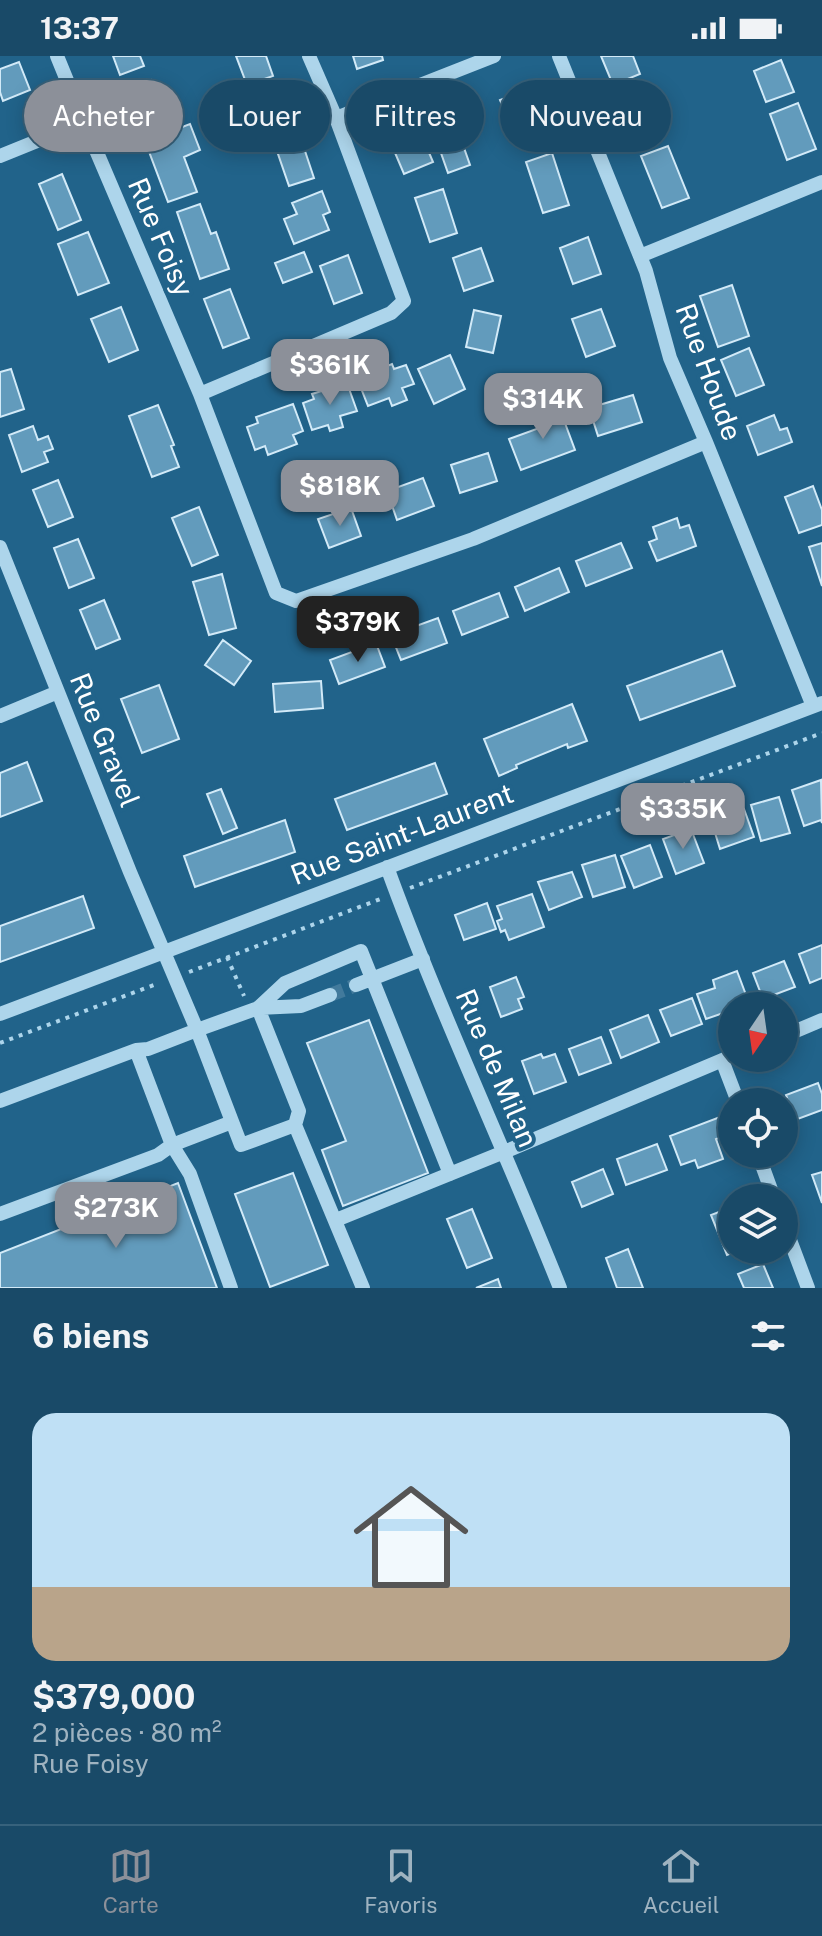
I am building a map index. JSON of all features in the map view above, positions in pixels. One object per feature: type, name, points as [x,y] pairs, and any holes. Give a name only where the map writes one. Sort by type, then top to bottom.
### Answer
[{"type":"street","name":"Rue Foisy","points":[[57,56],[67,80]]},
{"type":"street","points":[[200,394],[391,313],[404,301],[336,118],[309,56]]},
{"type":"street","points":[[336,118],[494,56]]},
{"type":"street","name":"Rue Houde","points":[[559,56],[640,256],[654,295],[670,358],[818,704]]},
{"type":"street","points":[[0,156],[24,146]]},
{"type":"street","name":"Rue Foisy","points":[[97,152],[200,394],[276,593],[296,601],[473,539],[706,442]]},
{"type":"street","points":[[640,256],[822,182]]},
{"type":"street","name":"Rue Gravel","points":[[0,547],[232,1122]]},
{"type":"street","points":[[0,716],[58,692]]},
{"type":"street","name":"Rue Saint-Laurent","points":[[0,1014],[818,704]]},
{"type":"street","name":"Rue de Milan","points":[[387,867],[560,1288]]},
{"type":"street","points":[[258,1008],[285,983],[361,951],[450,1174]]},
{"type":"street","points":[[356,985],[423,959]]},
{"type":"street","points":[[0,1101],[258,1008],[301,1006],[330,995]]},
{"type":"street","points":[[258,1008],[299,1111],[295,1125],[361,1287]]},
{"type":"street","points":[[798,1030],[822,1020]]},
{"type":"street","points":[[136,1050],[172,1145],[190,1174],[231,1288]]},
{"type":"street","points":[[336,1220],[718,1062]]},
{"type":"street","points":[[0,1214],[158,1155],[172,1145],[232,1122],[241,1145],[295,1125]]},
{"type":"street","points":[[798,1261],[808,1288]]},
{"type":"path","name":"Rue Saint-Laurent","points":[[425,883],[822,729]]},
{"type":"path","name":"Rue Saint-Laurent","points":[[196,969],[379,900]]},
{"type":"path","points":[[227,957],[236,978]]},
{"type":"path","points":[[0,1043],[151,986]]},
{"type":"building","points":[[113,56],[140,56],[144,66],[120,75]]},
{"type":"building","points":[[236,56],[266,56],[273,76],[245,80]]},
{"type":"building","points":[[353,56],[382,56],[383,60],[357,69]]},
{"type":"building","points":[[601,56],[633,56],[640,74],[625,80],[611,80]]},
{"type":"building","points":[[781,60],[794,92],[766,102],[754,71]]},
{"type":"building","points":[[19,62],[26,80],[24,92],[3,101],[0,69]]},
{"type":"building","points":[[798,103],[816,149],[787,160],[770,114]]},
{"type":"building","points":[[190,124],[199,147],[199,150],[184,157],[197,192],[168,202],[149,152],[183,152],[183,127]]},
{"type":"building","points":[[277,152],[305,152],[314,178],[289,186]]},
{"type":"building","points":[[395,152],[429,152],[433,162],[404,174]]},
{"type":"building","points":[[465,152],[470,165],[448,173],[441,153]]},
{"type":"building","points":[[652,152],[670,152],[689,198],[662,208],[641,156]]},
{"type":"building","points":[[552,153],[569,205],[543,213],[526,162]]},
{"type":"building","points":[[62,174],[81,220],[58,230],[39,184]]},
{"type":"building","points":[[443,189],[457,233],[430,242],[415,198]]},
{"type":"building","points":[[322,191],[330,212],[323,215],[329,230],[294,244],[284,219],[297,214],[292,203]]},
{"type":"building","points":[[200,204],[211,234],[216,232],[229,269],[200,279],[177,212]]},
{"type":"building","points":[[88,232],[109,283],[78,295],[58,244]]},
{"type":"building","points":[[588,237],[601,274],[573,284],[560,248]]},
{"type":"building","points":[[481,248],[493,281],[464,291],[453,258]]},
{"type":"building","points":[[304,252],[312,272],[283,283],[275,263]]},
{"type":"building","points":[[348,255],[362,293],[334,304],[320,266]]},
{"type":"building","points":[[732,285],[749,336],[718,347],[700,296]]},
{"type":"building","points":[[230,289],[249,338],[223,348],[204,299]]},
{"type":"building","points":[[121,307],[138,350],[109,362],[91,319]]},
{"type":"building","points":[[601,309],[615,346],[586,357],[572,319]]},
{"type":"building","points":[[474,310],[501,316],[493,353],[466,347]]},
{"type":"building","points":[[749,348],[764,385],[736,396],[721,360]]},
{"type":"building","points":[[450,355],[465,389],[434,404],[418,369]]},
{"type":"building","points":[[392,364],[394,369],[406,365],[414,384],[402,388],[407,400],[392,406],[389,398],[368,406],[357,378]]},
{"type":"building","points":[[11,369],[24,409],[0,417],[0,372]]},
{"type":"building","points":[[347,383],[357,411],[340,416],[343,427],[330,431],[328,425],[312,430],[303,403],[314,399],[312,394]]},
{"type":"building","points":[[633,395],[642,422],[598,436],[589,408]]},
{"type":"building","points":[[293,404],[303,431],[293,435],[297,444],[268,455],[265,446],[255,450],[247,427],[258,423],[256,417]]},
{"type":"building","points":[[158,405],[179,467],[152,477],[129,416]]},
{"type":"building","points":[[559,407],[575,450],[521,470],[509,439],[545,426],[541,414]]},
{"type":"building","points":[[774,415],[780,430],[787,428],[792,442],[758,455],[747,426]]},
{"type":"building","points":[[33,426],[38,440],[48,436],[53,449],[44,452],[48,462],[22,472],[9,435]]},
{"type":"building","points":[[488,453],[497,481],[460,493],[451,465]]},
{"type":"building","points":[[423,478],[434,506],[397,520],[387,491]]},
{"type":"building","points":[[58,480],[73,517],[48,527],[33,490]]},
{"type":"building","points":[[813,486],[822,510],[822,525],[799,533],[785,497]]},
{"type":"building","points":[[199,507],[218,555],[192,566],[172,518]]},
{"type":"building","points":[[351,508],[361,536],[329,548],[318,519]]},
{"type":"building","points":[[677,518],[680,528],[689,525],[696,546],[657,561],[649,542],[657,539],[653,527]]},
{"type":"building","points":[[78,539],[94,578],[69,588],[54,548]]},
{"type":"building","points":[[621,543],[632,568],[586,586],[576,561]]},
{"type":"building","points":[[822,543],[822,586],[809,547]]},
{"type":"building","points":[[559,568],[569,592],[525,611],[515,587]]},
{"type":"building","points":[[222,574],[236,628],[209,635],[193,582]]},
{"type":"building","points":[[499,593],[508,617],[462,635],[453,611]]},
{"type":"building","points":[[104,600],[120,639],[96,649],[80,610]]},
{"type":"building","points":[[438,618],[447,643],[401,660],[391,635]]},
{"type":"building","points":[[223,640],[251,661],[234,685],[205,665]]},
{"type":"building","points":[[376,643],[385,667],[339,684],[330,660]]},
{"type":"building","points":[[722,651],[735,686],[640,720],[627,686]]},
{"type":"building","points":[[321,681],[323,708],[275,712],[273,684]]},
{"type":"building","points":[[159,685],[179,739],[142,753],[121,699]]},
{"type":"building","points":[[572,704],[587,741],[568,748],[567,744],[516,765],[517,768],[499,776],[484,739]]},
{"type":"building","points":[[27,762],[42,801],[0,817],[0,773]]},
{"type":"building","points":[[435,763],[447,794],[347,830],[335,799]]},
{"type":"building","points":[[821,780],[822,823],[821,820],[804,826],[792,790]]},
{"type":"building","points":[[221,789],[237,828],[223,834],[207,794]]},
{"type":"building","points":[[779,797],[790,833],[761,841],[751,805]]},
{"type":"building","points":[[744,809],[754,837],[720,849],[711,820]]},
{"type":"building","points":[[285,820],[295,852],[195,887],[184,856]]},
{"type":"building","points":[[691,829],[704,863],[676,874],[663,839]]},
{"type":"building","points":[[650,845],[662,877],[634,888],[621,856]]},
{"type":"building","points":[[615,855],[625,887],[593,897],[582,865]]},
{"type":"building","points":[[572,872],[582,897],[549,910],[538,882]]},
{"type":"building","points":[[532,894],[544,927],[509,940],[505,930],[501,932],[497,921],[502,919],[497,906]]},
{"type":"building","points":[[83,896],[94,928],[0,962],[0,926]]},
{"type":"building","points":[[487,903],[496,929],[464,940],[455,915]]},
{"type":"building","points":[[822,945],[822,978],[810,983],[799,954]]},
{"type":"building","points":[[784,961],[795,987],[782,992],[760,992],[753,973]]},
{"type":"building","points":[[737,971],[745,992],[718,992],[718,1015],[706,1019],[697,994],[715,988],[713,980]]},
{"type":"building","points":[[516,977],[524,997],[518,999],[522,1009],[501,1017],[490,987]]},
{"type":"building","points":[[692,998],[702,1024],[671,1036],[660,1010]]},
{"type":"building","points":[[648,1015],[659,1042],[621,1058],[610,1030]]},
{"type":"building","points":[[369,1020],[428,1173],[343,1206],[322,1150],[346,1141],[307,1043]]},
{"type":"building","points":[[601,1037],[611,1063],[579,1075],[569,1049]]},
{"type":"building","points":[[541,1054],[543,1058],[555,1054],[566,1082],[534,1094],[522,1061]]},
{"type":"building","points":[[818,1083],[822,1110],[798,1119],[798,1090]]},
{"type":"building","points":[[718,1118],[718,1161],[698,1168],[695,1160],[681,1165],[670,1136]]},
{"type":"building","points":[[657,1144],[667,1170],[626,1185],[617,1159]]},
{"type":"building","points":[[603,1169],[613,1194],[582,1207],[572,1182]]},
{"type":"building","points":[[822,1172],[822,1203],[812,1175]]},
{"type":"building","points":[[293,1173],[328,1265],[270,1287],[235,1194]]},
{"type":"building","points":[[178,1183],[217,1288],[0,1288],[0,1253]]},
{"type":"building","points":[[472,1209],[492,1258],[467,1268],[447,1219]]},
{"type":"building","points":[[718,1212],[718,1232],[711,1215]]},
{"type":"building","points":[[628,1249],[643,1288],[617,1288],[606,1258]]},
{"type":"building","points":[[763,1264],[773,1288],[744,1288],[738,1274]]},
{"type":"building","points":[[498,1279],[501,1288],[476,1288]]},
{"type":"tunnel","points":[[330,995],[356,985]]}]
